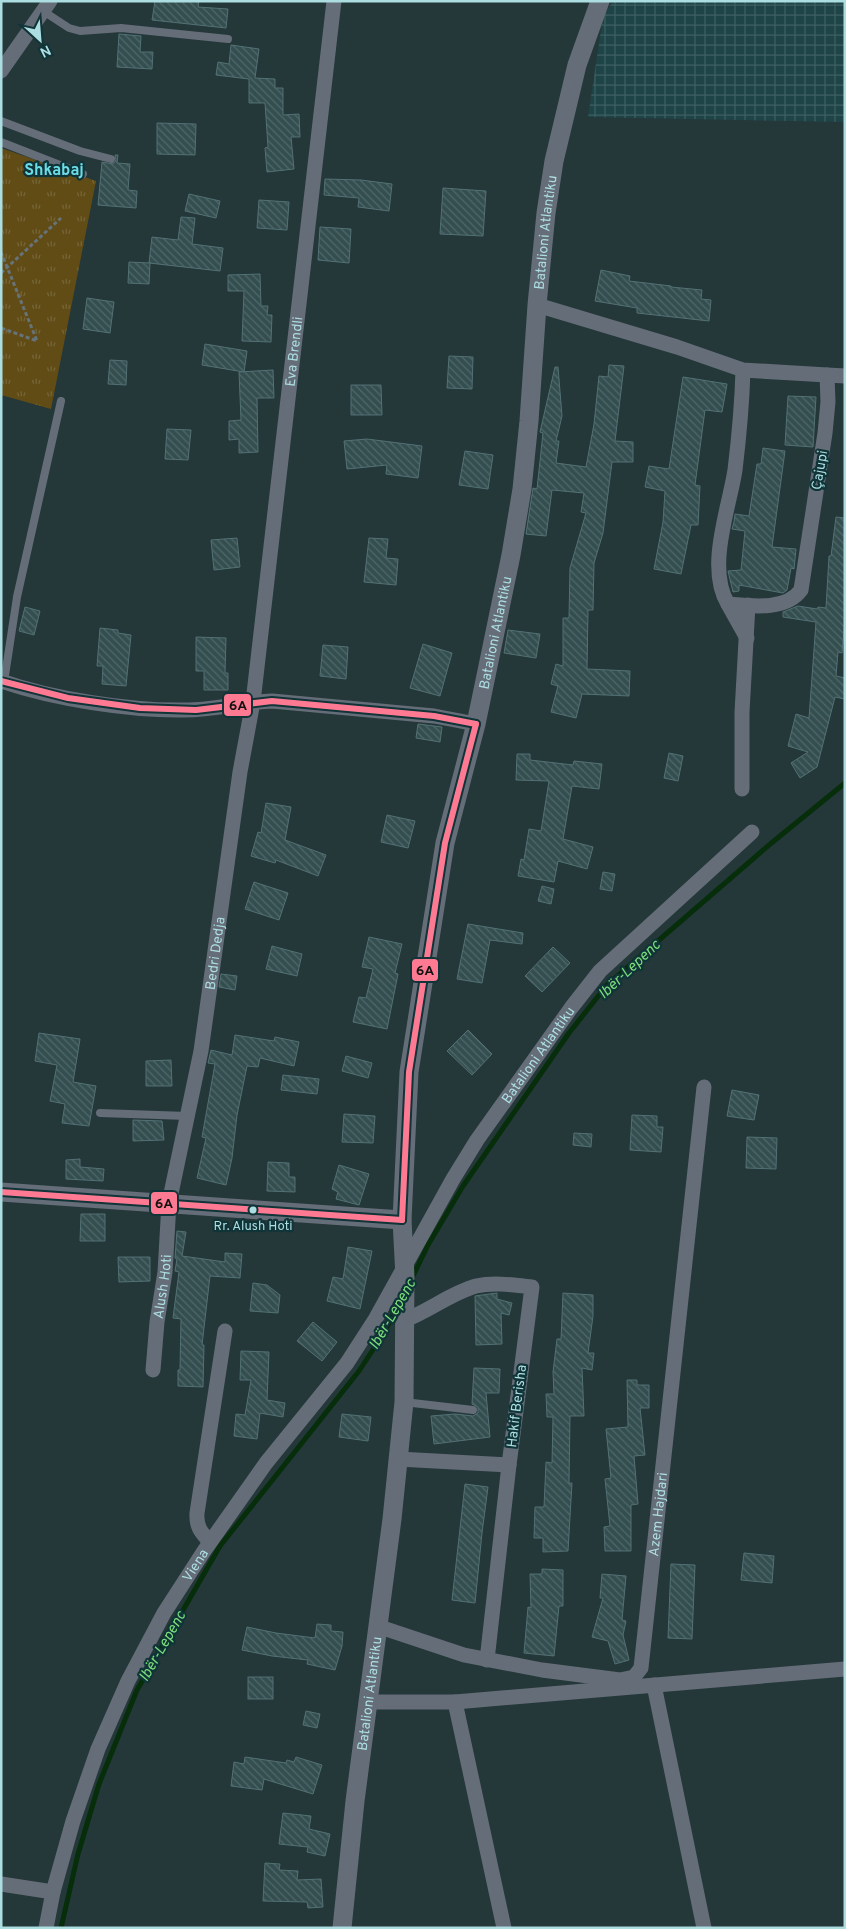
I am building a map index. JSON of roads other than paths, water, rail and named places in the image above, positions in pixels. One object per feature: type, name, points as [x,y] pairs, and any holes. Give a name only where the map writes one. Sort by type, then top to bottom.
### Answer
[{"type":"street","name":"Eva Brendli","points":[[253,702],[334,1]]},
{"type":"street","name":"Batalioni Atlantiku","points":[[342,1928],[347,1863],[366,1702],[392,1519],[404,1402],[405,1272],[402,1220],[409,1072],[445,842],[476,724],[511,555],[522,489],[546,213],[564,114],[576,65],[600,1]]},
{"type":"street","points":[[1,71],[47,6]]},
{"type":"street","points":[[537,305],[677,347],[743,370],[845,376]]},
{"type":"street","points":[[743,370],[740,432],[719,562],[719,582],[722,595],[747,638]]},
{"type":"street","name":"Çajupi","points":[[728,604],[748,606],[788,602],[796,597],[801,590],[825,433],[828,375]]},
{"type":"street","points":[[742,789],[742,712],[748,606]]},
{"type":"street","points":[[2,685],[115,705],[158,709],[215,708],[272,701],[424,715],[476,724]]},
{"type":"street","name":"Bedri Dedja","points":[[169,1203],[201,1050],[239,781],[253,702]]},
{"type":"street","name":"Batalioni Atlantiku","points":[[405,1272],[453,1179],[478,1140],[571,1008],[600,971],[752,832]]},
{"type":"street","name":"Azem Hajdari","points":[[377,1626],[464,1655],[579,1675],[620,1680],[634,1678],[641,1668],[704,1087]]},
{"type":"street","points":[[1,1192],[402,1220]]},
{"type":"street","name":"Alush Hoti","points":[[153,1370],[157,1322],[165,1272],[169,1203]]},
{"type":"street","name":"Viena","points":[[46,1928],[53,1892],[73,1821],[98,1749],[128,1681],[164,1613],[210,1542],[266,1463],[348,1363],[405,1272]]},
{"type":"street","name":"Hakif Berisha","points":[[405,1320],[465,1290],[478,1286],[491,1284],[532,1286],[487,1660]]},
{"type":"street","points":[[210,1542],[200,1532],[196,1523],[225,1331]]},
{"type":"street","points":[[398,1459],[509,1465]]},
{"type":"street","points":[[366,1702],[455,1702],[845,1670]]},
{"type":"street","points":[[654,1685],[704,1928]]},
{"type":"street","points":[[455,1702],[504,1928]]},
{"type":"street","points":[[1,1884],[53,1892]]},
{"type":"lane","points":[[47,6],[69,28],[80,31],[121,28],[228,39]]},
{"type":"lane","points":[[1,121],[80,151],[111,159]]},
{"type":"lane","points":[[1,142],[83,174]]},
{"type":"lane","points":[[2,685],[17,597],[61,401]]},
{"type":"lane","points":[[100,1113],[187,1116]]},
{"type":"lane","points":[[404,1402],[474,1410]]},
{"type":"waterway","name":"Ibër-Lepenc","points":[[412,1278],[428,1245],[463,1186],[569,1033],[607,985],[769,845],[845,783]]},
{"type":"waterway","name":"Ibër-Lepenc","points":[[61,1928],[78,1854],[99,1784],[137,1690],[220,1546],[359,1371],[384,1333],[398,1305]]},
{"type":"place","name":"Rr. Alush Hoti","points":[[253,1210]]},
{"type":"district","name":"Shkabaj","points":[[54,169]]}]
